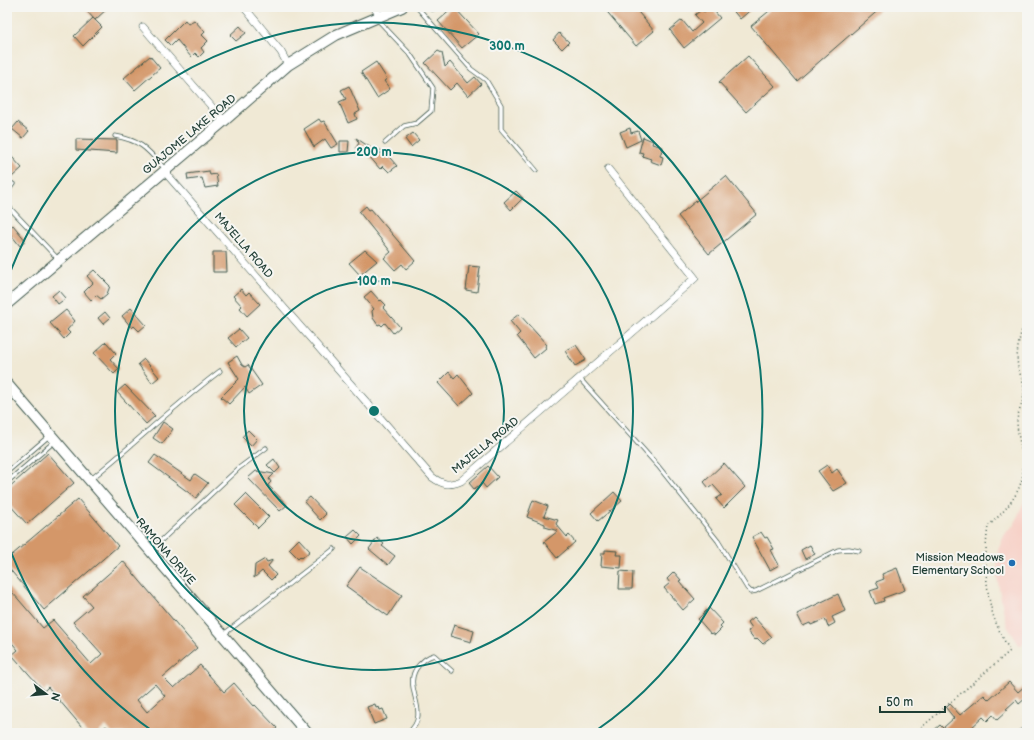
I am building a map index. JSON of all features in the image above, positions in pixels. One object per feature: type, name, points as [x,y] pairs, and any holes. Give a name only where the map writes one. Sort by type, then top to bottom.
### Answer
[{"type":"street","points":[[244,7],[281,52],[288,64]]},
{"type":"street","points":[[374,7],[378,17]]},
{"type":"street","name":"GUAJOME LAKE ROAD","points":[[7,304],[224,121],[288,64],[336,34],[402,7]]},
{"type":"street","points":[[143,27],[224,121]]},
{"type":"street","name":"MAJELLA ROAD","points":[[165,170],[432,477],[440,483],[450,485],[461,480],[696,278],[608,169]]},
{"type":"street","name":"RAMONA DRIVE","points":[[7,384],[307,733]]},
{"type":"street","points":[[1021,733],[1027,729]]},
{"type":"lane","points":[[417,7],[471,70],[486,80],[500,105],[501,129],[536,170]]},
{"type":"lane","points":[[427,7],[432,9],[443,7]]},
{"type":"lane","points":[[378,17],[410,54],[433,88],[431,111],[417,123],[404,126],[385,144]]},
{"type":"lane","points":[[115,136],[131,139],[146,148],[165,170]]},
{"type":"lane","points":[[7,192],[13,184]]},
{"type":"lane","points":[[7,205],[59,260]]},
{"type":"lane","points":[[89,480],[124,452],[190,393],[220,371]]},
{"type":"lane","points":[[580,379],[658,466],[718,541],[746,588],[752,592],[838,550],[859,550]]},
{"type":"lane","points":[[7,472],[53,438]]},
{"type":"lane","points":[[7,482],[53,438]]},
{"type":"lane","points":[[150,551],[239,468],[266,448]]},
{"type":"lane","points":[[223,635],[334,549]]},
{"type":"lane","points":[[408,733],[414,728],[419,716],[411,679],[414,671],[427,657],[434,655],[452,671]]},
{"type":"path","points":[[915,733],[1010,651],[996,622],[987,579],[985,546],[988,526],[1001,516],[1015,497],[1022,480],[1023,462],[1018,441],[1017,418],[1025,393],[1018,364],[1021,330],[1027,316]]},
{"type":"shaded area","name":"Mission Meadows Elementary School","points":[[1027,494],[1027,639],[1020,646],[1007,626],[997,577],[998,550],[1005,533],[1014,525]]},
{"type":"building","points":[[83,7],[109,7],[95,20]]},
{"type":"building","points":[[454,7],[479,34],[462,48],[438,21]]},
{"type":"building","points":[[603,7],[634,7],[654,31],[636,46]]},
{"type":"building","points":[[711,7],[720,18],[684,48],[670,30],[682,20],[692,32],[702,23],[695,15],[702,9],[704,12]]},
{"type":"building","points":[[730,7],[754,7],[740,19]]},
{"type":"building","points":[[774,7],[882,7],[797,81],[751,26]]},
{"type":"building","points":[[93,18],[102,27],[83,46],[74,36]]},
{"type":"building","points":[[185,20],[188,24],[194,20],[205,32],[202,35],[208,41],[201,48],[204,52],[199,57],[195,53],[191,57],[177,40],[171,46],[165,40]]},
{"type":"building","points":[[240,26],[246,33],[236,41],[230,35]]},
{"type":"building","points":[[559,33],[569,42],[562,49],[553,40]]},
{"type":"building","points":[[438,51],[442,53],[445,67],[450,62],[468,83],[475,77],[481,84],[468,96],[457,83],[450,90],[425,63]]},
{"type":"building","points":[[150,56],[160,68],[135,90],[124,78]]},
{"type":"building","points":[[748,56],[775,86],[746,112],[719,82]]},
{"type":"building","points":[[376,62],[387,79],[384,81],[390,89],[377,98],[361,72]]},
{"type":"building","points":[[349,86],[360,111],[355,114],[357,119],[348,123],[339,102],[346,99],[341,90]]},
{"type":"building","points":[[319,119],[321,122],[324,121],[338,144],[331,148],[325,139],[314,147],[304,129]]},
{"type":"building","points":[[18,122],[29,131],[23,138],[12,129]]},
{"type":"building","points":[[630,128],[631,133],[638,131],[641,140],[626,147],[620,132]]},
{"type":"building","points":[[413,133],[419,140],[411,147],[405,139]]},
{"type":"building","points":[[643,137],[653,141],[652,144],[663,147],[660,156],[663,157],[661,165],[650,161],[651,159],[642,156],[643,153],[639,152]]},
{"type":"building","points":[[356,138],[374,150],[377,147],[379,150],[384,151],[397,166],[389,172],[383,166],[380,169],[363,149],[360,153],[356,148],[359,143]]},
{"type":"building","points":[[76,139],[117,140],[117,153],[76,150]]},
{"type":"building","points":[[340,141],[349,141],[348,152],[340,152]]},
{"type":"building","points":[[12,157],[22,168],[12,177],[7,172],[7,161]]},
{"type":"building","points":[[209,171],[210,175],[216,174],[218,186],[205,188],[202,178],[188,180],[187,174]]},
{"type":"building","points":[[726,176],[757,214],[709,254],[678,216]]},
{"type":"building","points":[[516,191],[523,198],[511,210],[504,202]]},
{"type":"building","points":[[366,206],[369,210],[371,209],[415,261],[406,269],[402,264],[395,270],[384,258],[391,252],[359,212]]},
{"type":"building","points":[[13,225],[26,241],[20,246],[12,236],[7,240],[7,230]]},
{"type":"building","points":[[365,250],[377,261],[360,275],[349,263]]},
{"type":"building","points":[[213,252],[226,252],[227,272],[213,272]]},
{"type":"building","points":[[469,266],[480,267],[477,292],[466,290]]},
{"type":"building","points":[[94,270],[110,286],[107,294],[101,299],[96,295],[91,300],[84,292],[93,283],[87,276]]},
{"type":"building","points":[[241,289],[246,295],[249,292],[260,304],[247,316],[240,308],[242,306],[233,296]]},
{"type":"building","points":[[59,290],[66,298],[58,304],[52,296]]},
{"type":"building","points":[[371,291],[386,305],[383,308],[400,327],[393,333],[385,323],[382,326],[380,324],[378,325],[373,318],[372,311],[374,309],[364,297]]},
{"type":"building","points":[[131,308],[146,325],[139,331],[134,326],[132,328],[122,316]]},
{"type":"building","points":[[66,310],[75,321],[67,330],[70,333],[64,339],[50,323]]},
{"type":"building","points":[[105,312],[110,318],[103,324],[98,318]]},
{"type":"building","points":[[519,314],[547,345],[545,346],[546,348],[534,358],[517,336],[520,333],[510,321]]},
{"type":"building","points":[[239,329],[247,338],[236,347],[228,338]]},
{"type":"building","points":[[106,342],[116,353],[110,359],[119,369],[114,374],[94,353]]},
{"type":"building","points":[[576,345],[586,360],[575,366],[565,351]]},
{"type":"building","points":[[237,356],[242,365],[245,367],[248,365],[262,385],[249,394],[245,387],[229,404],[221,397],[239,379],[228,362]]},
{"type":"building","points":[[144,359],[159,377],[152,383],[138,364]]},
{"type":"building","points":[[449,372],[454,378],[458,374],[473,393],[459,406],[438,383]]},
{"type":"building","points":[[125,385],[155,416],[146,424],[117,392]]},
{"type":"building","points":[[163,422],[173,429],[162,444],[153,438]]},
{"type":"building","points":[[248,430],[257,439],[251,446],[242,437]]},
{"type":"building","points":[[48,453],[74,483],[27,524],[7,502],[7,489]]},
{"type":"building","points":[[155,455],[191,480],[195,474],[208,483],[196,498],[149,463]]},
{"type":"building","points":[[274,459],[280,468],[275,473],[267,465]]},
{"type":"building","points":[[724,463],[745,487],[724,508],[716,499],[722,495],[713,485],[709,488],[704,482]]},
{"type":"building","points":[[827,465],[832,473],[837,469],[847,483],[833,491],[818,471]]},
{"type":"building","points":[[488,466],[498,477],[486,488],[482,483],[474,489],[469,483]]},
{"type":"building","points":[[256,471],[274,474],[269,479],[271,482],[268,485],[287,505],[280,511],[248,478]]},
{"type":"building","points":[[614,492],[622,501],[598,521],[591,513]]},
{"type":"building","points":[[246,494],[269,517],[258,528],[235,505]]},
{"type":"building","points":[[310,497],[326,514],[320,520],[304,502]]},
{"type":"building","points":[[78,499],[118,546],[44,610],[7,566],[7,550],[12,555]]},
{"type":"building","points":[[533,500],[548,506],[544,516],[558,520],[556,524],[567,537],[569,535],[575,542],[557,558],[544,542],[558,531],[545,527],[545,524],[527,517]]},
{"type":"building","points":[[355,530],[361,536],[353,544],[347,537]]},
{"type":"building","points":[[761,532],[765,538],[767,537],[774,549],[771,550],[779,565],[770,570],[752,537]]},
{"type":"building","points":[[377,538],[384,544],[382,546],[395,556],[388,565],[369,549]]},
{"type":"building","points":[[299,539],[310,551],[302,558],[300,556],[298,558],[289,549]]},
{"type":"building","points":[[810,545],[815,554],[805,559],[801,550]]},
{"type":"building","points":[[605,550],[617,551],[616,555],[622,555],[621,568],[601,566],[602,553],[605,553]]},
{"type":"building","points":[[265,559],[267,562],[273,560],[268,566],[276,575],[271,580],[262,571],[254,578],[255,565]]},
{"type":"building","points":[[123,561],[197,648],[163,677],[174,688],[200,665],[224,692],[234,683],[254,706],[255,705],[277,728],[272,733],[112,733],[106,726],[98,733],[87,733],[48,687],[44,691],[12,655],[18,650],[7,637],[7,586],[43,628],[53,620],[91,664],[102,654],[73,622],[92,606],[83,596]],"holes":[[[155,684],[165,696],[147,712],[137,700]]]},
{"type":"building","points":[[360,567],[402,595],[388,616],[346,586]]},
{"type":"building","points":[[897,568],[905,590],[883,598],[884,601],[875,604],[870,591],[879,588],[876,582],[884,579],[882,574]]},
{"type":"building","points":[[620,571],[633,572],[632,589],[619,589]]},
{"type":"building","points":[[674,572],[681,580],[679,581],[695,599],[683,610],[664,588],[670,583],[667,579]]},
{"type":"building","points":[[838,594],[845,611],[832,617],[835,623],[828,627],[825,619],[811,625],[810,623],[803,626],[797,614]]},
{"type":"building","points":[[709,608],[723,623],[720,626],[722,628],[715,635],[712,633],[711,634],[698,619]]},
{"type":"building","points":[[754,617],[772,637],[763,644],[757,638],[755,640],[748,631],[752,628],[748,622]]},
{"type":"building","points":[[454,625],[474,631],[471,642],[450,636]]},
{"type":"building","points":[[1009,682],[1018,692],[1027,684],[1027,697],[1019,704],[1016,700],[997,720],[993,715],[987,721],[983,717],[971,728],[976,733],[931,733],[940,725],[943,728],[954,718],[946,708],[950,704],[960,715],[984,695],[989,700]]},
{"type":"building","points":[[375,704],[376,708],[379,707],[380,710],[383,709],[387,719],[374,724],[367,707]]},
{"type":"place","name":"Mission Meadows Elementary School","points":[[1012,563]]}]
